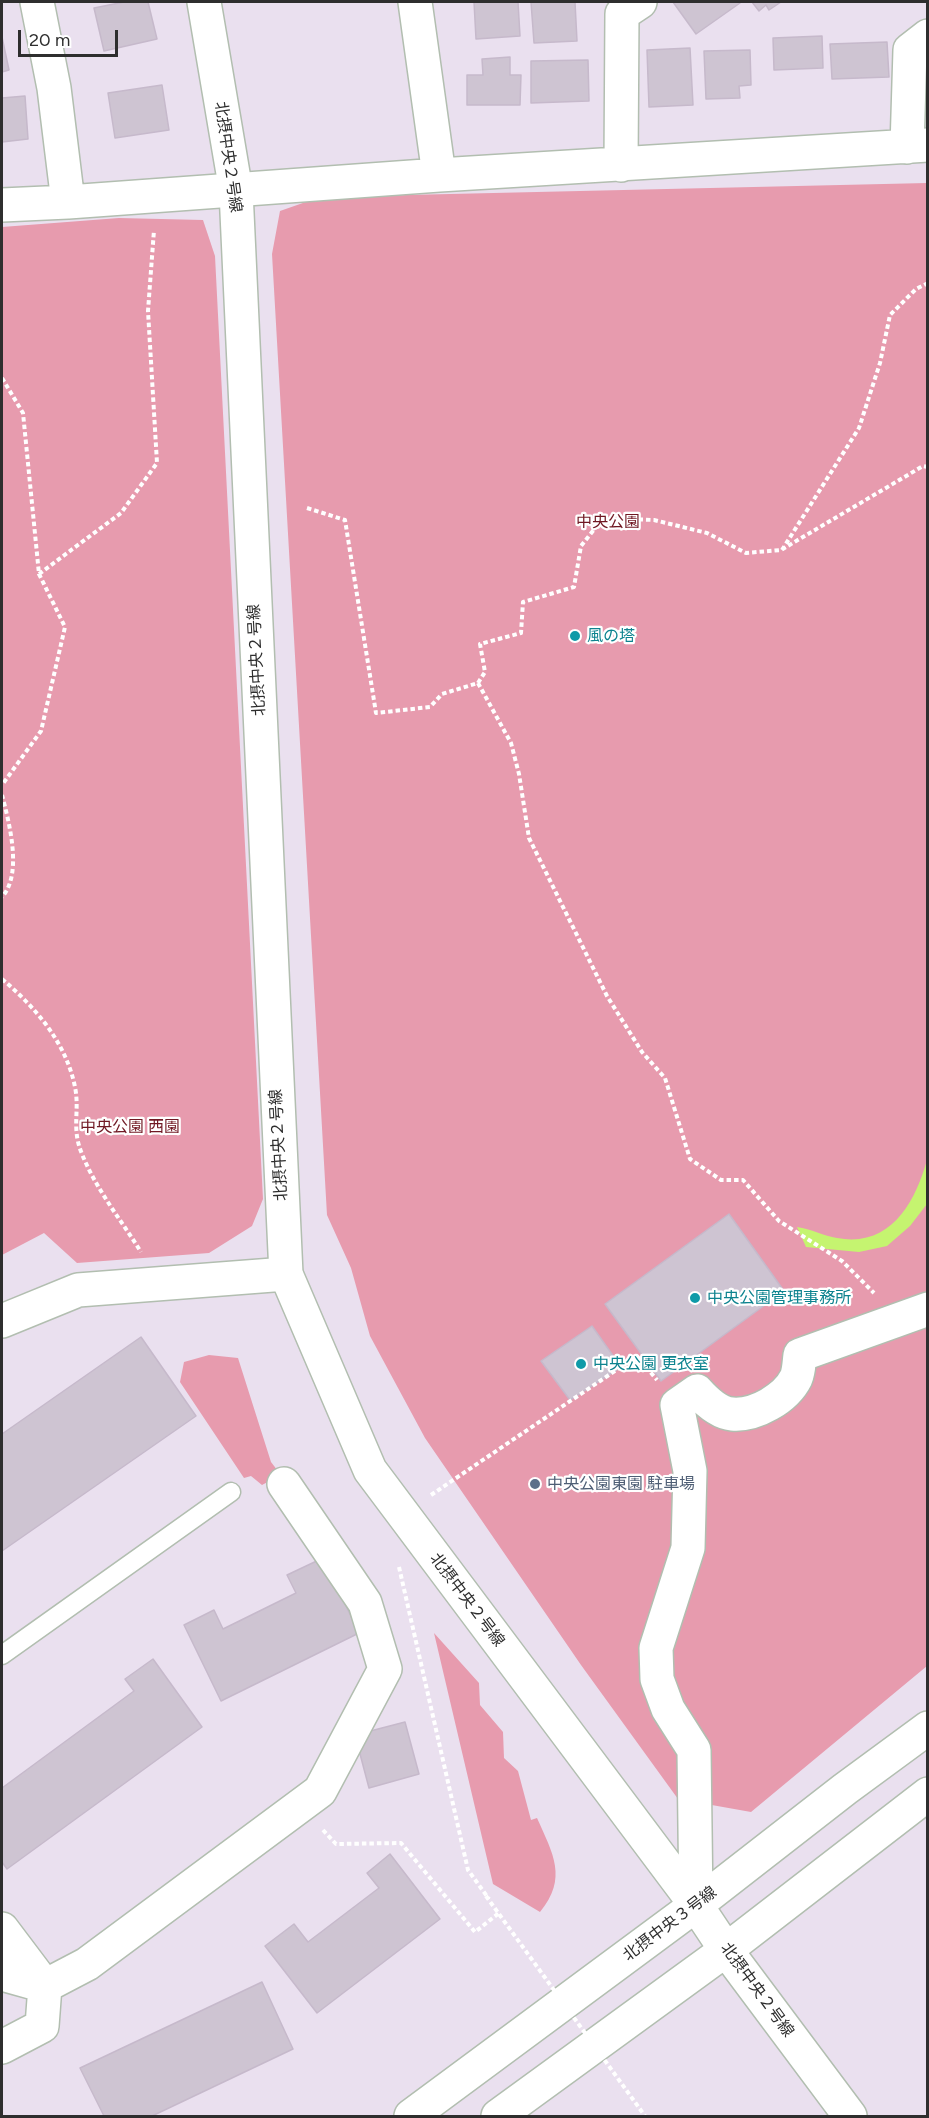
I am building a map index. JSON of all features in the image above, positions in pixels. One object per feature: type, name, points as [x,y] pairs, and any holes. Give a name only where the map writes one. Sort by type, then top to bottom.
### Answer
[{"type":"street","points":[[37,2],[54,88],[68,202]]},
{"type":"street","name":"北摂中央２号線","points":[[204,2],[236,191],[286,1274],[370,1470],[696,1905],[726,1950],[850,2116]]},
{"type":"street","points":[[415,2],[440,175]]},
{"type":"street","points":[[621,165],[622,14],[640,2]]},
{"type":"street","points":[[2,205],[917,146],[910,50],[927,36]]},
{"type":"street","points":[[2,1321],[78,1290],[286,1274]]},
{"type":"street","points":[[696,1905],[694,1750],[668,1709],[657,1679],[656,1648],[688,1548],[690,1471],[677,1406],[697,1391],[708,1403],[732,1414],[760,1408],[783,1396],[796,1377],[800,1354],[896,1322],[927,1309]]},
{"type":"street","points":[[2,1974],[45,1986],[87,1964],[320,1791],[385,1669],[365,1603],[284,1484]]},
{"type":"street","name":"北摂中央３号線","points":[[411,2116],[696,1905],[927,1728]]},
{"type":"street","points":[[498,2116],[726,1950],[927,1794]]},
{"type":"street","points":[[2,1929],[45,1986],[42,2026],[2,2048]]},
{"type":"lane","points":[[2,1655],[231,1492]]},
{"type":"path","points":[[39,574],[121,513],[157,463],[148,311],[156,196]]},
{"type":"path","points":[[781,550],[859,428],[880,363],[890,315],[916,289],[927,283]]},
{"type":"path","points":[[2,378],[22,413],[39,574],[65,627],[41,731],[2,785]]},
{"type":"path","points":[[307,508],[345,520],[376,713],[430,707],[442,694],[478,683],[485,672],[480,644],[521,633],[523,602],[574,587],[581,546],[596,528],[626,519],[654,520],[707,533],[746,553],[781,550],[923,466],[927,467]]},
{"type":"path","points":[[478,683],[511,743],[519,774],[529,838],[607,996],[642,1052],[665,1078],[690,1159],[721,1180],[743,1180],[779,1221],[842,1261],[880,1300],[896,1322]]},
{"type":"path","points":[[2,795],[13,838],[9,889],[2,897]]},
{"type":"path","points":[[2,979],[27,1000],[63,1051],[75,1088],[74,1133],[82,1155],[94,1180],[162,1283]]},
{"type":"path","points":[[403,1514],[637,1356],[677,1406]]},
{"type":"path","points":[[398,1563],[468,1870],[645,2116]]},
{"type":"path","points":[[300,1806],[336,1844],[401,1843],[475,1932],[499,1914]]},
{"type":"green space","name":"中央公園","points":[[927,183],[927,1666],[751,1812],[678,1799],[581,1665],[425,1438],[370,1336],[351,1268],[327,1215],[272,254],[280,211],[320,197]]},
{"type":"green space","name":"中央公園 西園","points":[[119,218],[203,220],[215,256],[263,1199],[252,1226],[209,1253],[77,1263],[44,1233],[2,1255],[2,227]]},
{"type":"green space","points":[[209,1355],[238,1358],[271,1462],[281,1475],[262,1485],[251,1476],[244,1478],[180,1382],[184,1362]]},
{"type":"green space","points":[[434,1633],[479,1683],[480,1705],[503,1732],[504,1758],[518,1771],[531,1820],[537,1818],[548,1843],[556,1877],[549,1900],[540,1912],[493,1884]]},
{"type":"shaded area","points":[[927,1160],[927,1204],[910,1226],[887,1246],[859,1252],[806,1247],[797,1227],[832,1237],[856,1239],[872,1236],[886,1229],[907,1206]]},
{"type":"building","points":[[124,2],[148,2],[157,39],[104,51],[94,8]]},
{"type":"building","points":[[474,2],[518,2],[520,36],[476,39]]},
{"type":"building","points":[[531,2],[575,2],[577,41],[534,43]]},
{"type":"building","points":[[673,2],[739,2],[740,3],[696,34]]},
{"type":"building","points":[[752,2],[781,2],[769,10],[766,5],[759,11]]},
{"type":"building","points":[[822,36],[823,68],[774,70],[773,38]]},
{"type":"building","points":[[2,37],[9,70],[2,72]]},
{"type":"building","points":[[887,42],[889,77],[832,79],[830,44]]},
{"type":"building","points":[[690,48],[693,105],[649,107],[647,50]]},
{"type":"building","points":[[750,50],[751,85],[739,86],[740,98],[706,99],[704,51]]},
{"type":"building","points":[[510,57],[510,75],[521,75],[520,105],[467,105],[467,75],[483,75],[482,59]]},
{"type":"building","points":[[588,60],[589,101],[531,103],[531,61]]},
{"type":"building","points":[[162,85],[169,130],[115,138],[108,93]]},
{"type":"building","points":[[25,96],[28,139],[2,142],[2,98]]},
{"type":"building","name":"中央公園管理事務所","points":[[729,1214],[784,1291],[661,1381],[605,1304]]},
{"type":"building","name":"中央公園 更衣室","points":[[592,1326],[621,1367],[570,1400],[541,1361]]},
{"type":"building","points":[[141,1337],[196,1416],[2,1551],[2,1434]]},
{"type":"building","points":[[323,1558],[359,1633],[221,1701],[184,1625],[214,1610],[223,1629],[296,1593],[287,1575]]},
{"type":"building","points":[[153,1659],[202,1727],[7,1869],[2,1862],[2,1788],[134,1691],[125,1679]]},
{"type":"building","points":[[405,1722],[419,1774],[369,1788],[355,1735]]},
{"type":"building","points":[[390,1854],[440,1919],[317,2013],[265,1946],[294,1924],[308,1942],[379,1888],[367,1873]]},
{"type":"building","points":[[262,1982],[293,2049],[152,2116],[104,2116],[80,2068]]},
{"type":"place","name":"風の塔","points":[[575,636]]},
{"type":"place","name":"中央公園管理事務所","points":[[695,1298]]},
{"type":"place","name":"中央公園 更衣室","points":[[581,1364]]},
{"type":"place","name":"中央公園東園 駐車場","points":[[535,1484]]}]
